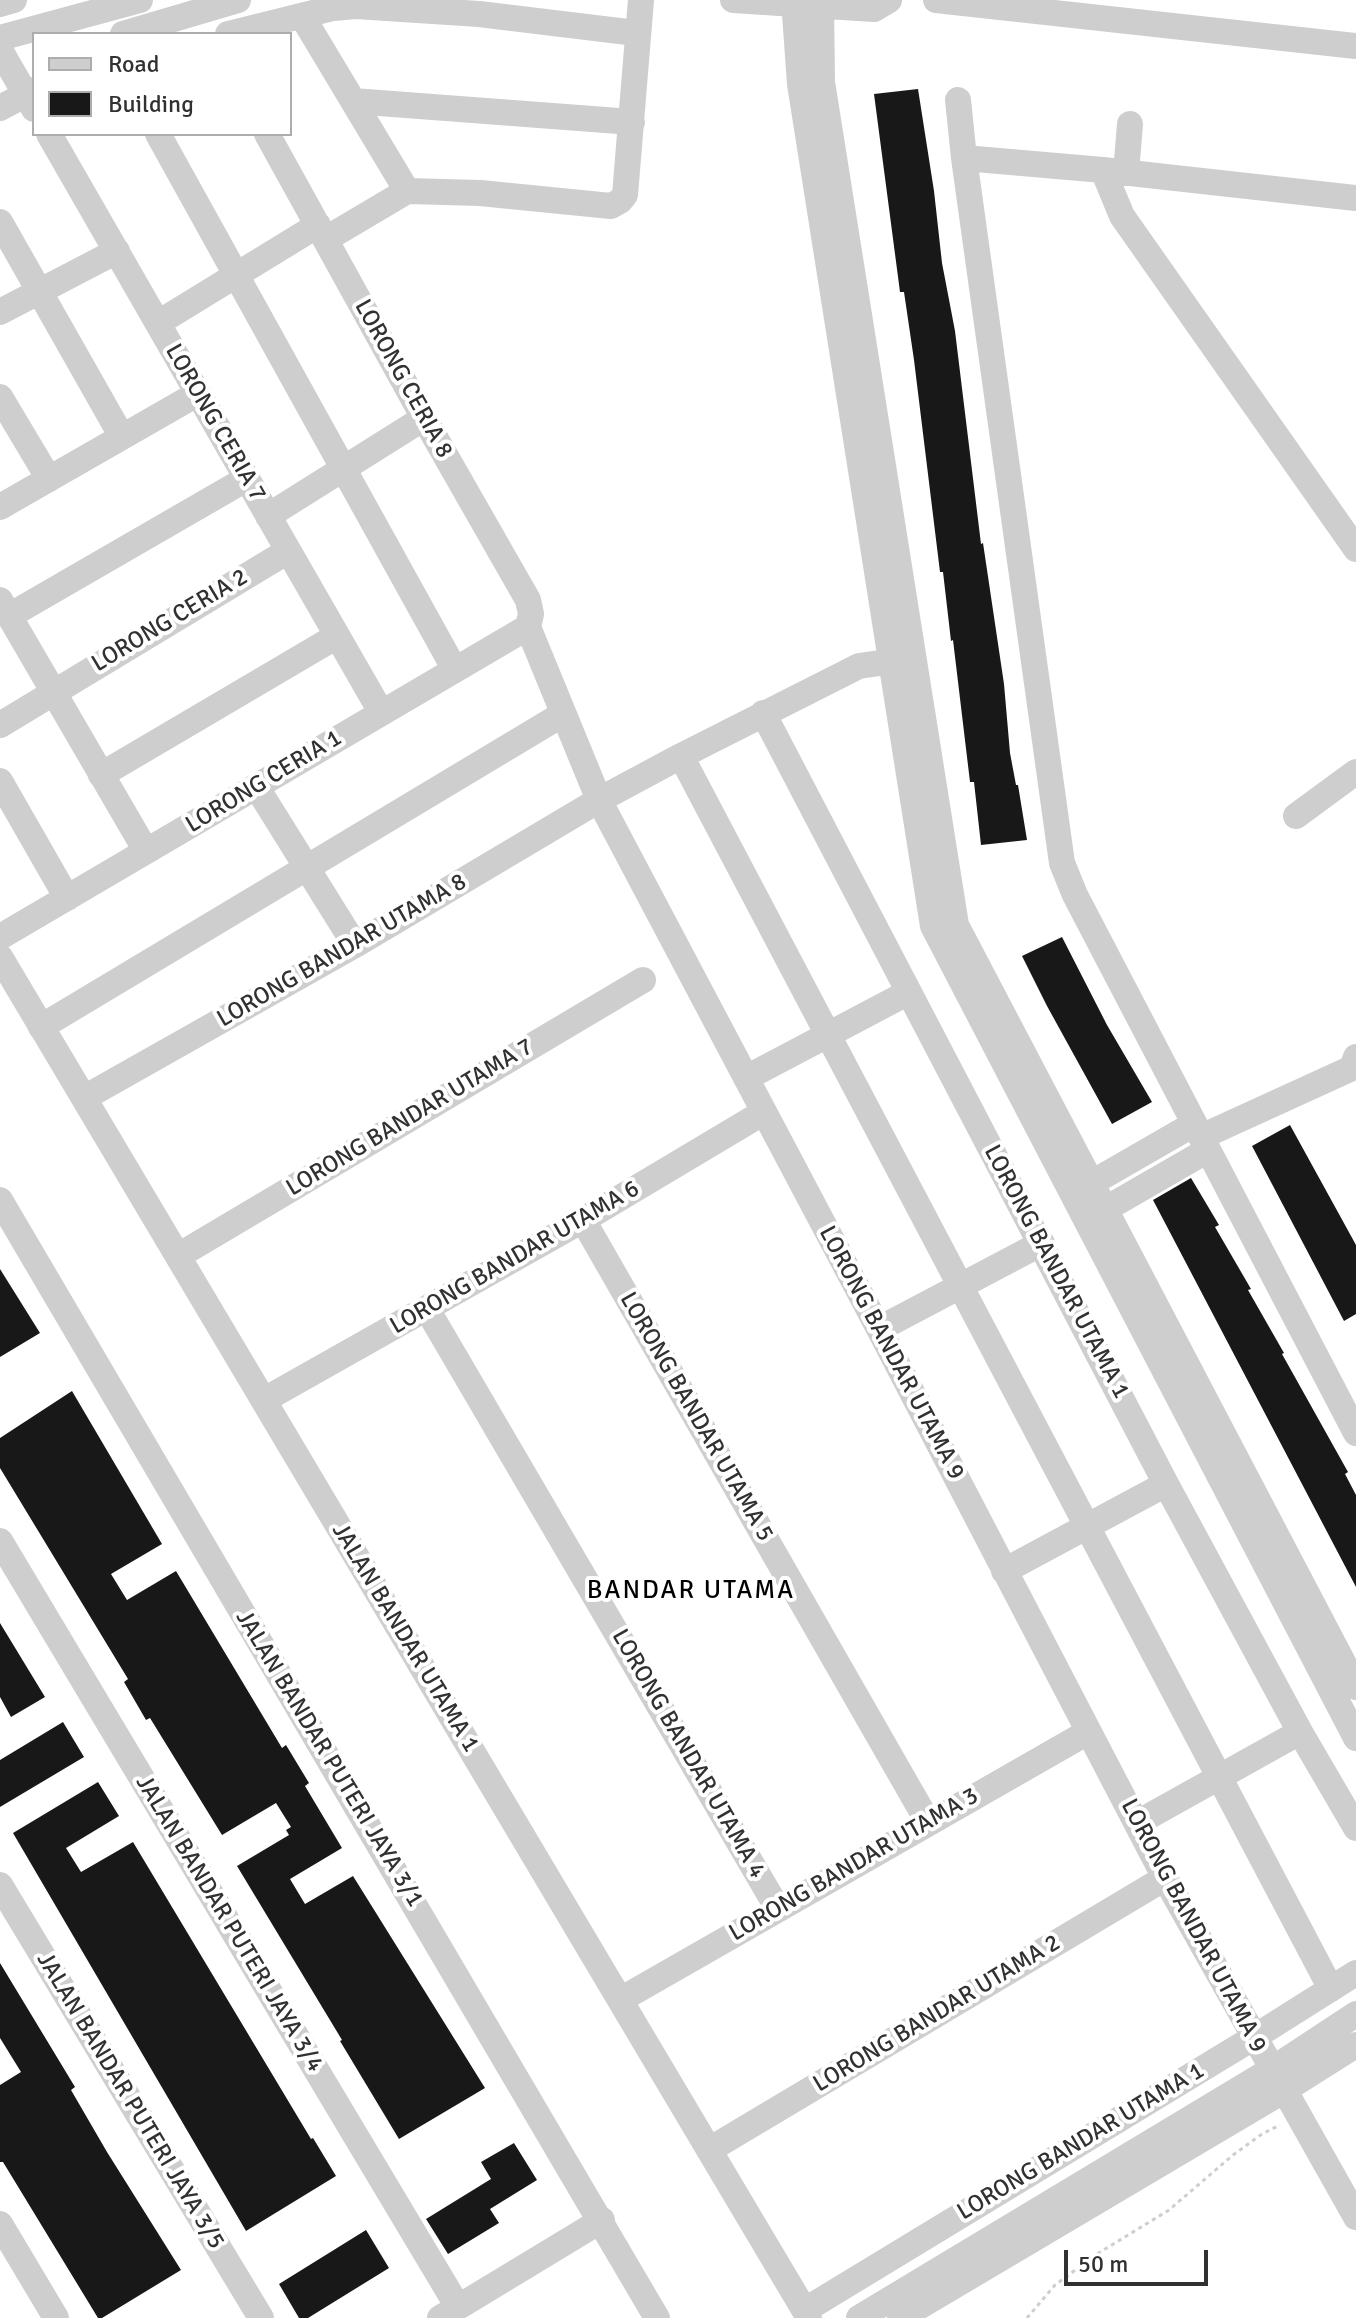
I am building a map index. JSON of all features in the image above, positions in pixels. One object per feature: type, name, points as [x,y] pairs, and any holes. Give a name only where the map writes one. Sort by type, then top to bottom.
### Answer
[{"type":"street","points":[[0,4],[14,0]]},
{"type":"street","points":[[0,38],[140,0]]},
{"type":"street","points":[[130,32],[238,0]]},
{"type":"street","points":[[158,323],[236,275],[407,191],[480,193],[611,206],[625,195],[641,0]]},
{"type":"street","points":[[733,0],[821,3],[874,9],[889,0]]},
{"type":"street","points":[[936,0],[1356,46]]},
{"type":"street","points":[[794,2],[800,84],[901,659],[956,925],[1095,1215],[1356,1738]]},
{"type":"street","points":[[821,3],[822,82],[901,659]]},
{"type":"street","points":[[236,32],[333,8],[356,6],[479,14],[636,33]]},
{"type":"street","points":[[302,16],[407,191]]},
{"type":"street","points":[[0,108],[20,80]]},
{"type":"street","points":[[958,100],[1062,863],[1075,895],[1356,1433]]},
{"type":"street","points":[[353,101],[632,122]]},
{"type":"street","points":[[1130,124],[1114,171],[1122,216],[1356,549]]},
{"type":"street","name":"LORONG CERIA 7","points":[[50,136],[381,712]]},
{"type":"street","points":[[159,136],[455,670]]},
{"type":"street","name":"LORONG CERIA 8","points":[[268,136],[528,600],[531,614],[528,627]]},
{"type":"street","points":[[964,158],[1356,198]]},
{"type":"street","points":[[0,222],[122,437]]},
{"type":"street","points":[[0,312],[117,251]]},
{"type":"street","points":[[0,507],[197,394]]},
{"type":"street","points":[[1,403],[49,479]]},
{"type":"street","points":[[268,516],[424,418]]},
{"type":"street","points":[[146,851],[5,608],[246,479]]},
{"type":"street","name":"LORONG CERIA 2","points":[[0,725],[288,551]]},
{"type":"street","name":"LORONG CERIA 1","points":[[0,937],[528,627]]},
{"type":"street","name":"LORONG BANDAR UTAMA 9","points":[[528,627],[599,800],[1165,1878],[1356,2217]]},
{"type":"street","points":[[101,775],[337,636]]},
{"type":"street","name":"LORONG BANDAR UTAMA 8","points":[[84,1098],[355,945],[599,800],[859,666],[901,659]]},
{"type":"street","name":"LORONG BANDAR UTAMA 1","points":[[763,713],[1166,1484],[1300,1732],[1356,1828]]},
{"type":"street","points":[[41,1027],[563,714]]},
{"type":"street","points":[[681,756],[1331,1989]]},
{"type":"street","points":[[1296,816],[1356,772]]},
{"type":"street","points":[[0,781],[67,898]]},
{"type":"street","points":[[256,786],[355,945]]},
{"type":"street","name":"JALAN BANDAR UTAMA 1","points":[[0,957],[807,2314]]},
{"type":"street","name":"LORONG BANDAR UTAMA 7","points":[[178,1256],[643,980]]},
{"type":"street","points":[[746,1078],[909,992]]},
{"type":"street","points":[[1082,1188],[1123,1165],[1201,1137],[1355,1064]]},
{"type":"street","name":"LORONG BANDAR UTAMA 6","points":[[264,1400],[583,1220],[764,1112]]},
{"type":"street","points":[[1095,1215],[1137,1191],[1201,1137]]},
{"type":"street","points":[[1123,1165],[1137,1191]]},
{"type":"street","name":"JALAN BANDAR PUTERI JAYA 3/1","points":[[0,1200],[657,2318]]},
{"type":"street","points":[[1095,1215],[1356,1687]]},
{"type":"street","name":"LORONG BANDAR UTAMA 5","points":[[583,1220],[928,1822]]},
{"type":"street","points":[[879,1329],[1042,1243]]},
{"type":"street","name":"LORONG BANDAR UTAMA 4","points":[[427,1309],[778,1909]]},
{"type":"street","points":[[1004,1571],[1166,1484]]},
{"type":"street","name":"JALAN BANDAR PUTERI JAYA 3/4","points":[[0,1541],[449,2312]]},
{"type":"street","name":"LORONG BANDAR UTAMA 3","points":[[620,2000],[1088,1732]]},
{"type":"street","points":[[1137,1823],[1300,1732]]},
{"type":"street","name":"LORONG BANDAR UTAMA 2","points":[[709,2150],[1165,1878]]},
{"type":"street","name":"JALAN BANDAR PUTERI JAYA 3/5","points":[[0,1885],[261,2318]]},
{"type":"street","name":"LORONG BANDAR UTAMA 1","points":[[807,2314],[1356,1973]]},
{"type":"street","points":[[909,2316],[1277,2081],[1356,2014]]},
{"type":"street","points":[[859,2318],[1277,2081],[1356,2045]]},
{"type":"street","points":[[449,2312],[602,2220]]},
{"type":"street","points":[[0,2224],[56,2318]]},
{"type":"path","points":[[1027,2318],[1055,2285],[1097,2254],[1169,2210],[1262,2134],[1298,2117]]},
{"type":"building","points":[[918,89],[942,263],[955,331],[981,544],[1004,684],[1010,753],[1027,840],[981,845],[974,782],[970,782],[914,360],[904,292],[900,292],[874,94]]},
{"type":"building","points":[[1062,937],[1107,1025],[1152,1102],[1112,1124],[1022,956]]},
{"type":"building","points":[[1290,1125],[1356,1245],[1356,1314],[1344,1321],[1252,1146]]},
{"type":"building","points":[[1191,1178],[1219,1225],[1215,1227],[1251,1289],[1248,1290],[1282,1354],[1348,1472],[1345,1474],[1356,1495],[1356,1587],[1153,1200]]},
{"type":"building","points":[[0,1269],[40,1333],[0,1357]]},
{"type":"building","points":[[72,1391],[162,1544],[111,1574],[127,1600],[176,1571],[282,1748],[286,1745],[309,1783],[305,1786],[342,1848],[290,1879],[305,1904],[353,1876],[485,2088],[399,2139],[237,1866],[289,1835],[286,1830],[291,1827],[276,1803],[222,1835],[150,1718],[146,1720],[124,1682],[128,1679],[0,1468],[0,1438]]},
{"type":"building","points":[[0,1623],[45,1697],[11,1717],[0,1697]]},
{"type":"building","points":[[63,1722],[84,1757],[0,1807],[0,1760]]},
{"type":"building","points":[[98,1782],[119,1816],[66,1848],[81,1872],[133,1842],[336,2176],[246,2231],[13,1833]]},
{"type":"building","points":[[0,1963],[75,2087],[71,2090],[107,2152],[181,2270],[102,2318],[98,2318],[3,2162],[0,2162],[0,2085],[21,2072],[0,2038]]},
{"type":"building","points":[[514,2143],[537,2180],[490,2209],[499,2223],[448,2254],[426,2219],[491,2179],[481,2162]]},
{"type":"building","points":[[366,2230],[389,2268],[308,2318],[299,2318],[279,2284]]},
{"type":"district","name":"BANDAR UTAMA","points":[[691,1591]]}]
